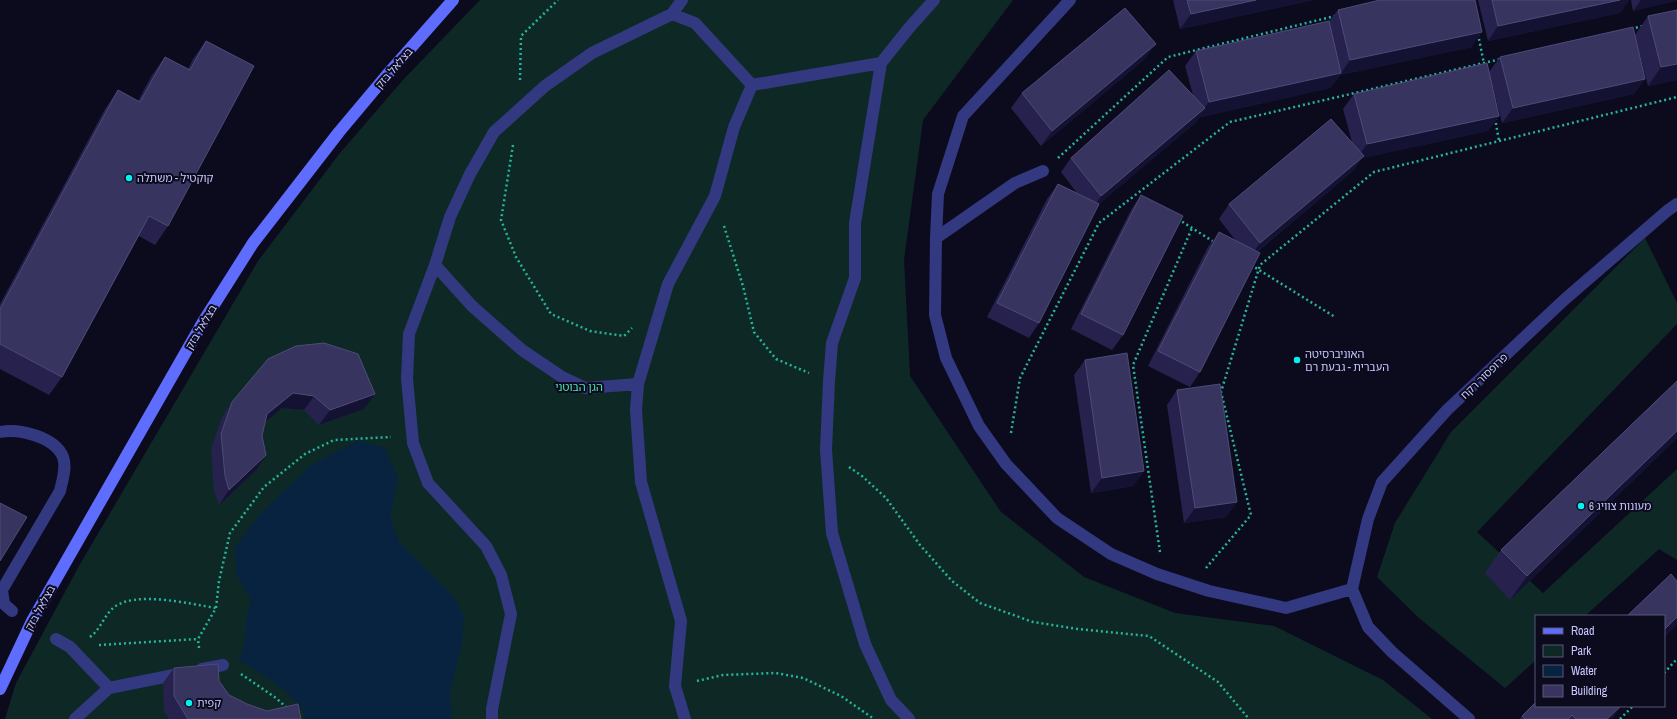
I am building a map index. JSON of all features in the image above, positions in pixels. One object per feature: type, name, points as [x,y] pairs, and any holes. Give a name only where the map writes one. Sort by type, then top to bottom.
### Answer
[{"type":"street","name":"בצלאל בזק","points":[[0,689],[32,621],[203,322],[254,243],[339,132],[386,76],[454,0]]},
{"type":"lane","points":[[492,719],[492,709],[511,614],[501,575],[486,546],[428,483],[413,443],[406,379],[409,334],[435,265],[450,218],[470,174],[494,132],[545,86],[592,53],[672,14],[682,0]]},
{"type":"lane","points":[[909,719],[891,700],[863,636],[832,533],[826,450],[828,381],[832,343],[856,278],[855,223],[881,64],[909,28],[934,0]]},
{"type":"lane","points":[[1070,0],[963,116],[938,194],[936,238],[936,315],[946,358],[979,426],[1006,464],[1057,518],[1110,554],[1164,576],[1209,591],[1286,608],[1352,589],[1368,628],[1392,652],[1469,719]]},
{"type":"lane","points":[[672,14],[695,23],[752,85]]},
{"type":"lane","points":[[752,85],[881,64]]},
{"type":"lane","points":[[685,719],[675,686],[680,621],[641,482],[636,410],[638,384],[668,284],[715,196],[734,127],[752,85]]},
{"type":"lane","points":[[936,238],[1015,183],[1043,171]]},
{"type":"lane","name":"פרופסור רקח","points":[[1352,589],[1368,519],[1382,482],[1447,410],[1564,300],[1666,211],[1677,204]]},
{"type":"lane","points":[[435,265],[472,306],[522,350],[562,377],[584,388],[638,384]]},
{"type":"lane","points":[[0,432],[14,430],[29,433],[46,440],[59,451],[64,464],[64,474],[60,491],[7,579],[2,590],[4,604],[12,611]]},
{"type":"lane","points":[[56,639],[70,647],[109,688]]},
{"type":"lane","points":[[75,719],[109,688],[222,665]]},
{"type":"path","points":[[558,0],[521,36],[519,110],[501,220],[516,257],[552,314],[590,331],[624,336],[634,325]]},
{"type":"path","points":[[1043,171],[1168,57],[1343,15]]},
{"type":"path","points":[[1631,29],[1646,26]]},
{"type":"path","points":[[1477,28],[1485,71]]},
{"type":"path","points":[[1006,464],[1020,378],[1099,223],[1230,122],[1507,58]]},
{"type":"path","points":[[1192,585],[1251,515],[1221,392],[1260,265],[1374,172],[1677,97]]},
{"type":"path","points":[[1494,118],[1499,141]]},
{"type":"path","points":[[1137,194],[1143,198]]},
{"type":"path","points":[[715,196],[743,286],[754,332],[776,359],[828,381]]},
{"type":"path","points":[[1174,217],[1219,245]]},
{"type":"path","points":[[1164,576],[1133,365],[1192,228]]},
{"type":"path","points":[[1246,262],[1335,317]]},
{"type":"path","points":[[290,711],[276,698],[247,678],[200,655],[198,639],[216,608],[219,582],[230,533],[264,487],[305,454],[334,440],[374,438]]},
{"type":"path","points":[[826,450],[862,476],[886,498],[920,545],[952,581],[980,603],[1034,622],[1078,630],[1149,636],[1218,682],[1249,719]]},
{"type":"path","points":[[70,647],[92,636],[112,608],[126,600],[150,598],[216,608]]},
{"type":"path","points":[[70,647],[198,639]]},
{"type":"path","points":[[1665,672],[1677,659]]},
{"type":"path","points":[[675,686],[723,675],[776,673],[803,678],[842,696],[874,719]]},
{"type":"path","points":[[1620,719],[1632,707]]},
{"type":"green space","name":"הגן הבוטני","points":[[480,0],[1013,0],[923,120],[904,260],[910,376],[1001,512],[1084,577],[1175,613],[1274,626],[1383,680],[1432,719],[5,719],[16,683],[79,566],[258,261],[340,153],[403,80]]},
{"type":"green space","points":[[1645,238],[1677,303],[1677,324],[1477,532],[1543,593],[1677,469],[1677,560],[1659,549],[1586,615],[1535,615],[1535,661],[1505,688],[1419,618],[1377,577],[1395,523],[1451,432]]},
{"type":"water","points":[[359,440],[385,448],[398,478],[390,517],[399,542],[453,596],[464,616],[462,643],[450,694],[452,719],[306,719],[302,710],[287,693],[267,677],[238,659],[244,648],[246,622],[251,599],[236,574],[235,548],[259,515],[310,466]]},
{"type":"building","points":[[1187,0],[1256,0],[1191,14]]},
{"type":"building","points":[[1380,0],[1475,0],[1482,32],[1350,60],[1338,10]]},
{"type":"building","points":[[1492,0],[1620,0],[1498,26]]},
{"type":"building","points":[[1125,8],[1156,44],[1052,131],[1022,93]]},
{"type":"building","points":[[1677,10],[1677,64],[1661,67],[1648,16]]},
{"type":"building","points":[[1329,21],[1341,73],[1209,102],[1196,51]]},
{"type":"building","points":[[1633,27],[1645,79],[1513,108],[1500,57]]},
{"type":"building","name":"קוקטיל - משתלה","points":[[206,41],[254,66],[168,226],[149,216],[62,377],[0,344],[0,309],[118,90],[140,102],[165,57],[190,70]]},
{"type":"building","points":[[1487,63],[1499,116],[1367,144],[1354,94]]},
{"type":"building","points":[[1169,70],[1205,108],[1101,196],[1071,158]]},
{"type":"building","points":[[1331,119],[1364,156],[1260,243],[1229,204]]},
{"type":"building","points":[[1058,184],[1099,204],[1039,323],[997,303]]},
{"type":"building","points":[[1141,195],[1183,216],[1123,335],[1081,314]]},
{"type":"building","points":[[1219,232],[1260,253],[1200,372],[1158,351]]},
{"type":"building","points":[[324,343],[358,354],[375,394],[330,410],[314,396],[293,393],[267,414],[262,436],[266,455],[229,490],[225,476],[221,434],[232,402],[268,359],[296,346]]},
{"type":"building","points":[[1127,353],[1144,471],[1102,478],[1085,360]]},
{"type":"building","name":"מעונות צוויג 6","points":[[1677,381],[1677,431],[1527,576],[1501,550]]},
{"type":"building","points":[[1220,384],[1237,502],[1195,508],[1177,390]]},
{"type":"building","points":[[0,503],[27,517],[0,561]]},
{"type":"building","points":[[1671,574],[1677,581],[1677,617],[1665,629],[1665,615],[1628,615]]},
{"type":"building","points":[[218,664],[219,681],[229,695],[247,704],[267,711],[298,704],[301,719],[188,719],[174,696],[174,668]]},
{"type":"building","points":[[1535,703],[1535,707],[1620,707],[1607,719],[1576,719],[1572,715],[1568,719],[1525,719],[1522,716]]},
{"type":"place","name":"קוקטיל - משתלה","points":[[129,178]]},
{"type":"place","name":"האוניברסיטה העברית - גבעת רם","points":[[1297,360]]},
{"type":"place","name":"מעונות צוויג 6","points":[[1581,506]]},
{"type":"place","name":"קפית","points":[[189,703]]}]
